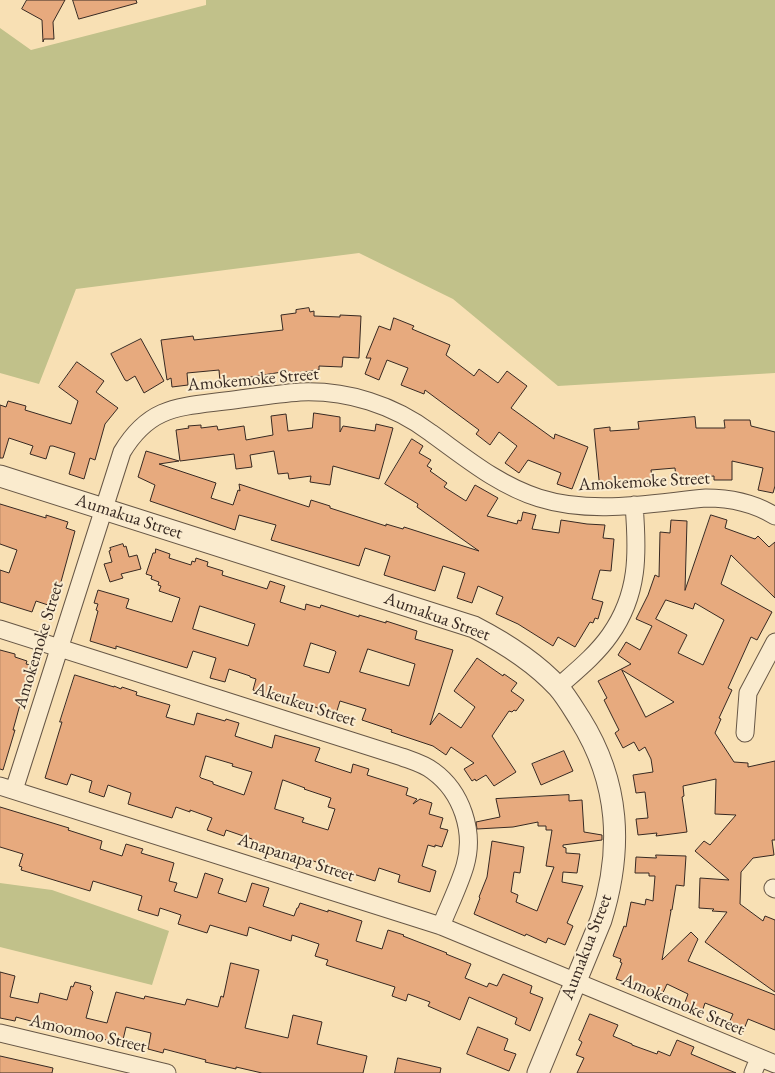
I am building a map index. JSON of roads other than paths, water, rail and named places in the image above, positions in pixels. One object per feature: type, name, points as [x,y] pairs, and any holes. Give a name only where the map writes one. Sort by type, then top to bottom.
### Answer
[{"type":"street","name":"Amokemoke Street","points":[[7,788],[59,648],[122,452],[128,442],[146,422],[179,407],[300,392],[322,392],[350,396],[374,402],[394,411],[430,432],[483,472],[503,484],[534,497],[561,504],[583,507],[604,507],[720,498],[735,500],[751,505],[775,516]]},
{"type":"street","name":"Aumakua Street","points":[[0,476],[474,627],[517,651],[535,665],[558,687],[587,730],[597,751],[609,788],[615,834],[614,859],[608,897],[601,920],[538,1073]]},
{"type":"street","points":[[558,687],[590,657],[610,635],[626,604],[636,564],[637,542],[634,505]]},
{"type":"street","name":"Akeukeu Street","points":[[0,629],[395,754],[418,762],[433,770],[444,781],[460,805],[465,817],[468,832],[468,847],[465,866],[441,926]]},
{"type":"street","points":[[744,732],[748,693],[775,642]]},
{"type":"street","name":"Anapanapa Street","points":[[7,788],[441,926],[576,982]]},
{"type":"street","name":"Amokemoke Street","points":[[576,982],[756,1066],[775,1064]]},
{"type":"street","name":"Amoomoo Street","points":[[0,1033],[167,1073]]}]
